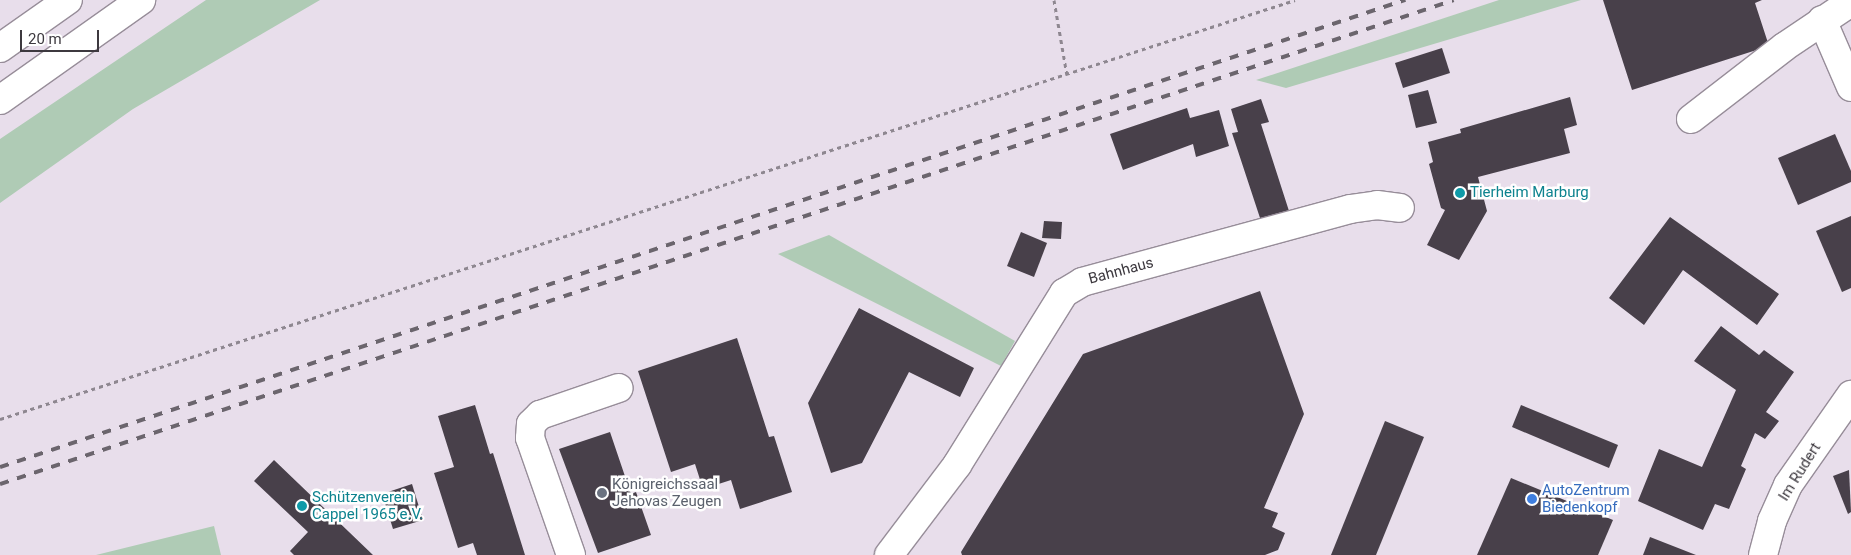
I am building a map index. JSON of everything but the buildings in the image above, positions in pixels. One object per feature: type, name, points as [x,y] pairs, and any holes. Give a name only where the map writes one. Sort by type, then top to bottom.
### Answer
[{"type":"main road","points":[[0,48],[68,0]]},
{"type":"main road","points":[[0,100],[141,0]]},
{"type":"main road","points":[[1691,119],[1822,20],[1851,2]]},
{"type":"main road","points":[[1822,20],[1851,87]]},
{"type":"main road","name":"Bahnhaus","points":[[889,555],[956,465],[1064,293],[1082,282],[1350,209],[1377,205],[1400,208]]},
{"type":"main road","points":[[571,555],[530,438],[531,424],[540,415],[619,388]]},
{"type":"main road","name":"Im Rudert","points":[[1763,555],[1772,521],[1788,485],[1851,395]]},
{"type":"path","points":[[1054,0],[1067,75]]},
{"type":"path","points":[[0,419],[1295,0]]},
{"type":"green space","points":[[206,0],[320,0],[133,109],[0,203],[0,139]]},
{"type":"green space","points":[[1499,0],[1581,0],[1286,88],[1256,80]]},
{"type":"green space","points":[[829,235],[1015,341],[1001,366],[778,254]]},
{"type":"green space","points":[[214,526],[221,555],[96,555]]},
{"type":"railway","points":[[0,467],[1405,0]]},
{"type":"railway","points":[[0,484],[1454,0]]},
{"type":"place","name":"Tierheim Marburg","points":[[1460,193]]},
{"type":"place","name":"Königreichssaal Jehovas Zeugen","points":[[602,493]]},
{"type":"place","name":"AutoZentrum Biedenkopf","points":[[1532,499]]},
{"type":"place","name":"Schützenverein Cappel 1965 e.V.","points":[[302,506]]}]
